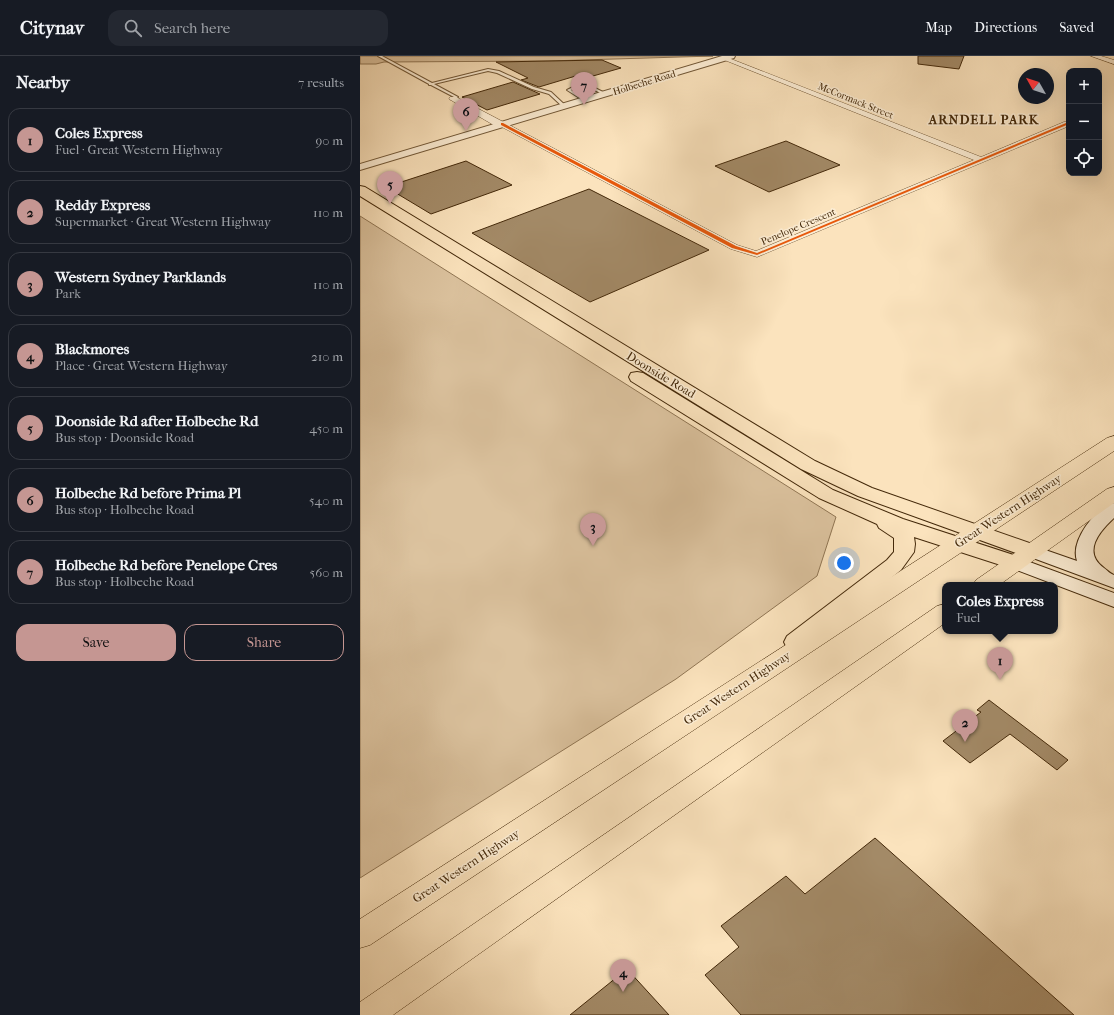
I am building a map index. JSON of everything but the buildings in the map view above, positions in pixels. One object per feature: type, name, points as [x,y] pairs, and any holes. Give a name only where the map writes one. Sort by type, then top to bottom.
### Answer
[{"type":"highway","name":"Great Western Highway","points":[[360,935],[1114,442]]},
{"type":"highway","points":[[988,582],[1114,493]]},
{"type":"highway","points":[[367,1015],[942,614]]},
{"type":"main road","name":"Doonside Road","points":[[360,190],[808,464],[865,492],[977,531],[1024,557]]},
{"type":"main road","name":"Doonside Road","points":[[360,206],[826,494],[878,518],[958,544],[1024,557]]},
{"type":"main road","points":[[1109,580],[1087,563],[1084,557],[1084,552],[1088,539],[1095,527],[1114,508]]},
{"type":"main road","points":[[754,677],[787,648],[894,565],[902,556],[905,546],[903,536],[878,518]]},
{"type":"main road","points":[[1024,557],[1109,580]]},
{"type":"main road","points":[[1024,557],[1114,600]]},
{"type":"street","points":[[1094,56],[1114,62]]},
{"type":"street","name":"Holbeche Road","points":[[360,167],[727,57]]},
{"type":"street","name":"McCormack Street","points":[[727,57],[981,160]]},
{"type":"street","name":"Penelope Crescent","points":[[453,99],[734,247],[757,254],[1066,124]]},
{"type":"street","name":"Holbeche Road","points":[[360,177],[375,167],[404,157],[420,149]]},
{"type":"lane","points":[[380,56],[456,98],[453,99]]},
{"type":"lane","points":[[430,84],[488,70],[498,72],[533,88],[550,93],[564,106]]},
{"type":"lane","points":[[584,100],[569,90],[584,84],[605,94]]},
{"type":"shaded area","points":[[360,56],[713,56],[548,61],[384,62],[376,64],[360,64]]},
{"type":"shaded area","points":[[360,216],[836,517],[817,576],[676,679],[360,878]]},
{"type":"cycle path","points":[[502,124],[734,247],[757,254],[1066,124]]},
{"type":"place","name":"Holbeche Rd before Penelope Cres","points":[[584,105]]},
{"type":"place","name":"Holbeche Rd before Prima Pl","points":[[466,131]]},
{"type":"place","name":"Doonside Rd after Holbeche Rd","points":[[390,204]]},
{"type":"place","name":"Western Sydney Parklands","points":[[593,546]]},
{"type":"place","name":"Coles Express","points":[[1000,680]]},
{"type":"place","name":"Reddy Express","points":[[965,742]]},
{"type":"place","name":"Blackmores","points":[[623,992]]},
{"type":"district","name":"ARNDELL PARK","points":[[984,119]]}]
